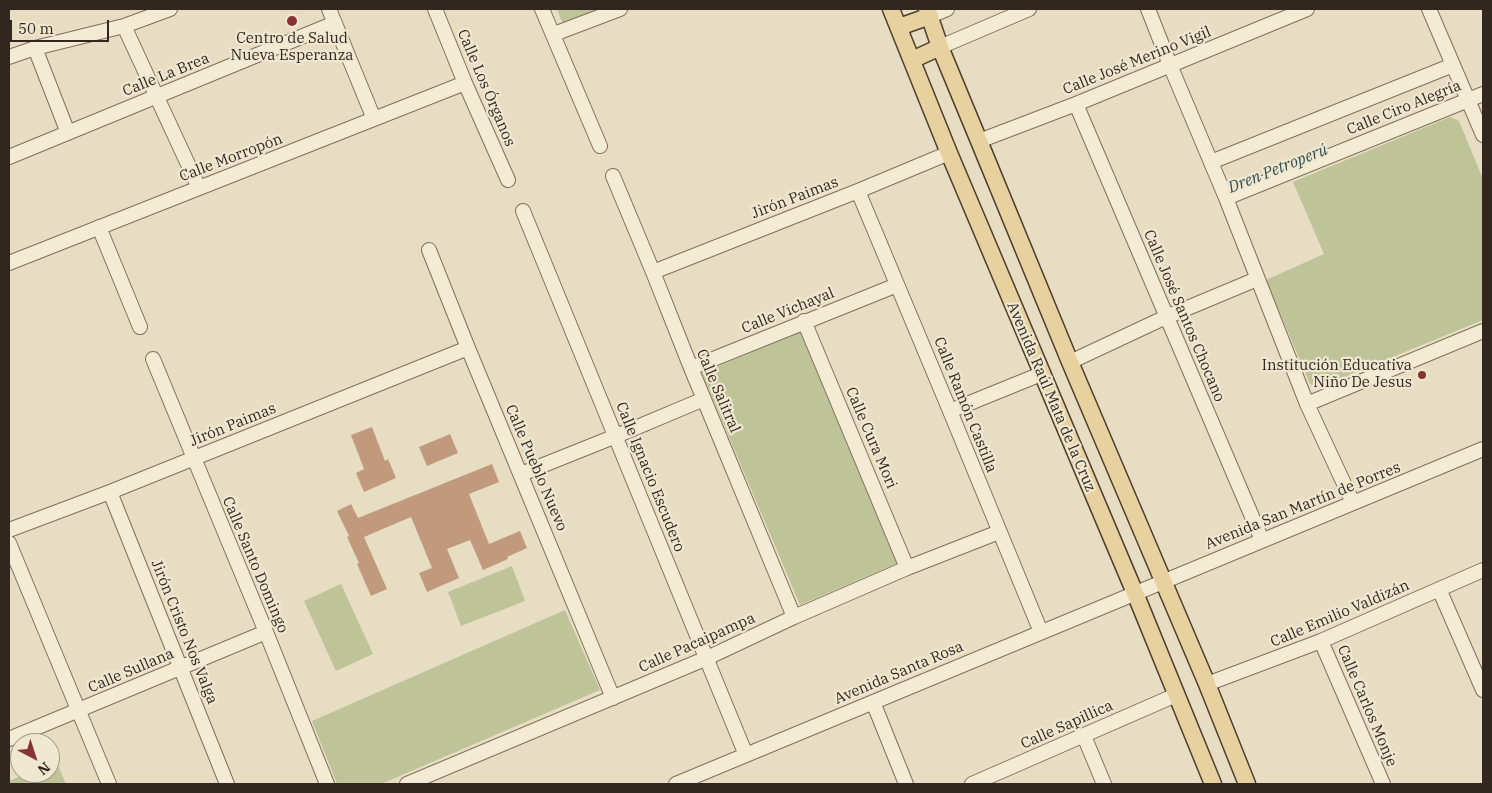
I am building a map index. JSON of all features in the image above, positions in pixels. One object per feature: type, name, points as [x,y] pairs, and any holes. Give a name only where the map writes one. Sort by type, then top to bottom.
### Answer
[{"type":"main road","name":"Avenida Raúl Mata de la Cruz","points":[[891,9],[949,153],[1135,593],[1213,784]]},
{"type":"main road","name":"Avenida Raúl Mata de la Cruz","points":[[928,12],[940,47],[1070,362],[1207,684],[1247,784]]},
{"type":"main road","points":[[898,27],[928,12]]},
{"type":"main road","points":[[912,60],[940,47]]},
{"type":"street","points":[[9,57],[35,48],[124,26],[168,9]]},
{"type":"street","points":[[329,9],[374,119]]},
{"type":"street","points":[[542,9],[600,146]]},
{"type":"street","points":[[554,34],[620,9]]},
{"type":"street","points":[[928,12],[947,9]]},
{"type":"street","points":[[940,47],[1030,9]]},
{"type":"street","points":[[1148,9],[1226,198],[1307,404],[1354,503]]},
{"type":"street","name":"Calle José Merino Vigil","points":[[979,141],[1076,104],[1307,9]]},
{"type":"street","points":[[1429,9],[1483,135]]},
{"type":"street","name":"Calle Los Órganos","points":[[441,10],[465,83],[508,180]]},
{"type":"street","name":"Calle La Brea","points":[[9,157],[335,23]]},
{"type":"street","points":[[124,26],[200,188]]},
{"type":"street","points":[[35,48],[68,133]]},
{"type":"street","points":[[1211,162],[1453,65]]},
{"type":"street","name":"Calle Morropón","points":[[9,262],[465,83]]},
{"type":"street","name":"Calle Ciro Alegría","points":[[1226,198],[1483,94]]},
{"type":"street","name":"Calle José Santos Chocano","points":[[1076,104],[1262,540]]},
{"type":"street","name":"Jirón Paimas","points":[[653,272],[949,153]]},
{"type":"street","name":"Calle Salitral","points":[[613,176],[794,617]]},
{"type":"street","name":"Calle Ramón Castilla","points":[[858,191],[1041,632]]},
{"type":"street","name":"Calle Ignacio Escudero","points":[[523,211],[746,755]]},
{"type":"street","points":[[99,227],[140,327]]},
{"type":"street","name":"Calle Pueblo Nuevo","points":[[429,250],[613,698]]},
{"type":"street","points":[[1070,362],[1166,317],[1258,279]]},
{"type":"street","name":"Calle Vichayal","points":[[691,368],[897,284]]},
{"type":"street","name":"Calle Cura Mori","points":[[804,321],[907,568]]},
{"type":"street","points":[[1307,404],[1483,331]]},
{"type":"street","name":"Jirón Paimas","points":[[9,530],[110,492],[468,348]]},
{"type":"street","name":"Calle Santo Domingo","points":[[153,359],[327,784]]},
{"type":"street","points":[[950,411],[1041,374]]},
{"type":"street","points":[[521,474],[704,399]]},
{"type":"street","name":"Avenida San Martín de Porres","points":[[1135,593],[1483,449]]},
{"type":"street","name":"Jirón Cristo Nos Valga","points":[[110,492],[227,784]]},
{"type":"street","name":"Calle Pacaipampa","points":[[407,784],[707,658],[794,617],[907,568],[1000,532]]},
{"type":"street","points":[[9,543],[109,784]]},
{"type":"street","name":"Calle Emilio Valdizán","points":[[1207,684],[1321,641],[1483,570]]},
{"type":"street","points":[[1440,589],[1483,690]]},
{"type":"street","name":"Avenida Santa Rosa","points":[[676,784],[1135,593]]},
{"type":"street","name":"Calle Sullana","points":[[9,739],[266,632]]},
{"type":"street","name":"Calle Carlos Monje","points":[[1321,641],[1383,784]]},
{"type":"street","name":"Calle Sapillica","points":[[978,783],[1176,695]]},
{"type":"street","points":[[873,702],[906,784]]},
{"type":"street","points":[[1084,736],[1104,784]]},
{"type":"green space","points":[[557,9],[605,9],[563,24]]},
{"type":"green space","points":[[1450,117],[1459,121],[1483,179],[1483,320],[1317,388],[1310,384],[1266,280],[1324,254],[1293,182]]},
{"type":"green space","points":[[801,332],[898,563],[800,605],[702,373]]},
{"type":"green space","points":[[512,566],[525,601],[461,626],[448,592]]},
{"type":"green space","points":[[341,584],[373,654],[336,671],[304,601]]},
{"type":"green space","points":[[565,610],[600,690],[381,784],[337,784],[312,721]]},
{"type":"green space","points":[[60,770],[66,784],[9,784],[9,781],[10,783],[60,783]]},
{"type":"building","points":[[372,427],[385,461],[388,459],[396,478],[364,492],[356,473],[364,469],[351,435]]},
{"type":"building","points":[[450,434],[458,453],[427,466],[419,447]]},
{"type":"building","points":[[492,464],[499,482],[469,494],[489,544],[520,531],[527,548],[483,570],[470,540],[447,549],[459,578],[427,592],[419,573],[432,568],[411,517],[364,537],[387,589],[371,596],[347,537],[349,536],[337,511],[351,504],[358,518]]},
{"type":"place","name":"Centro de Salud Nueva Esperanza","points":[[292,21]]},
{"type":"place","name":"Institución Educativa Niño De Jesus","points":[[1422,375]]},
{"type":"water label","name":"Dren Petroperú","points":[[1278,169]]}]
